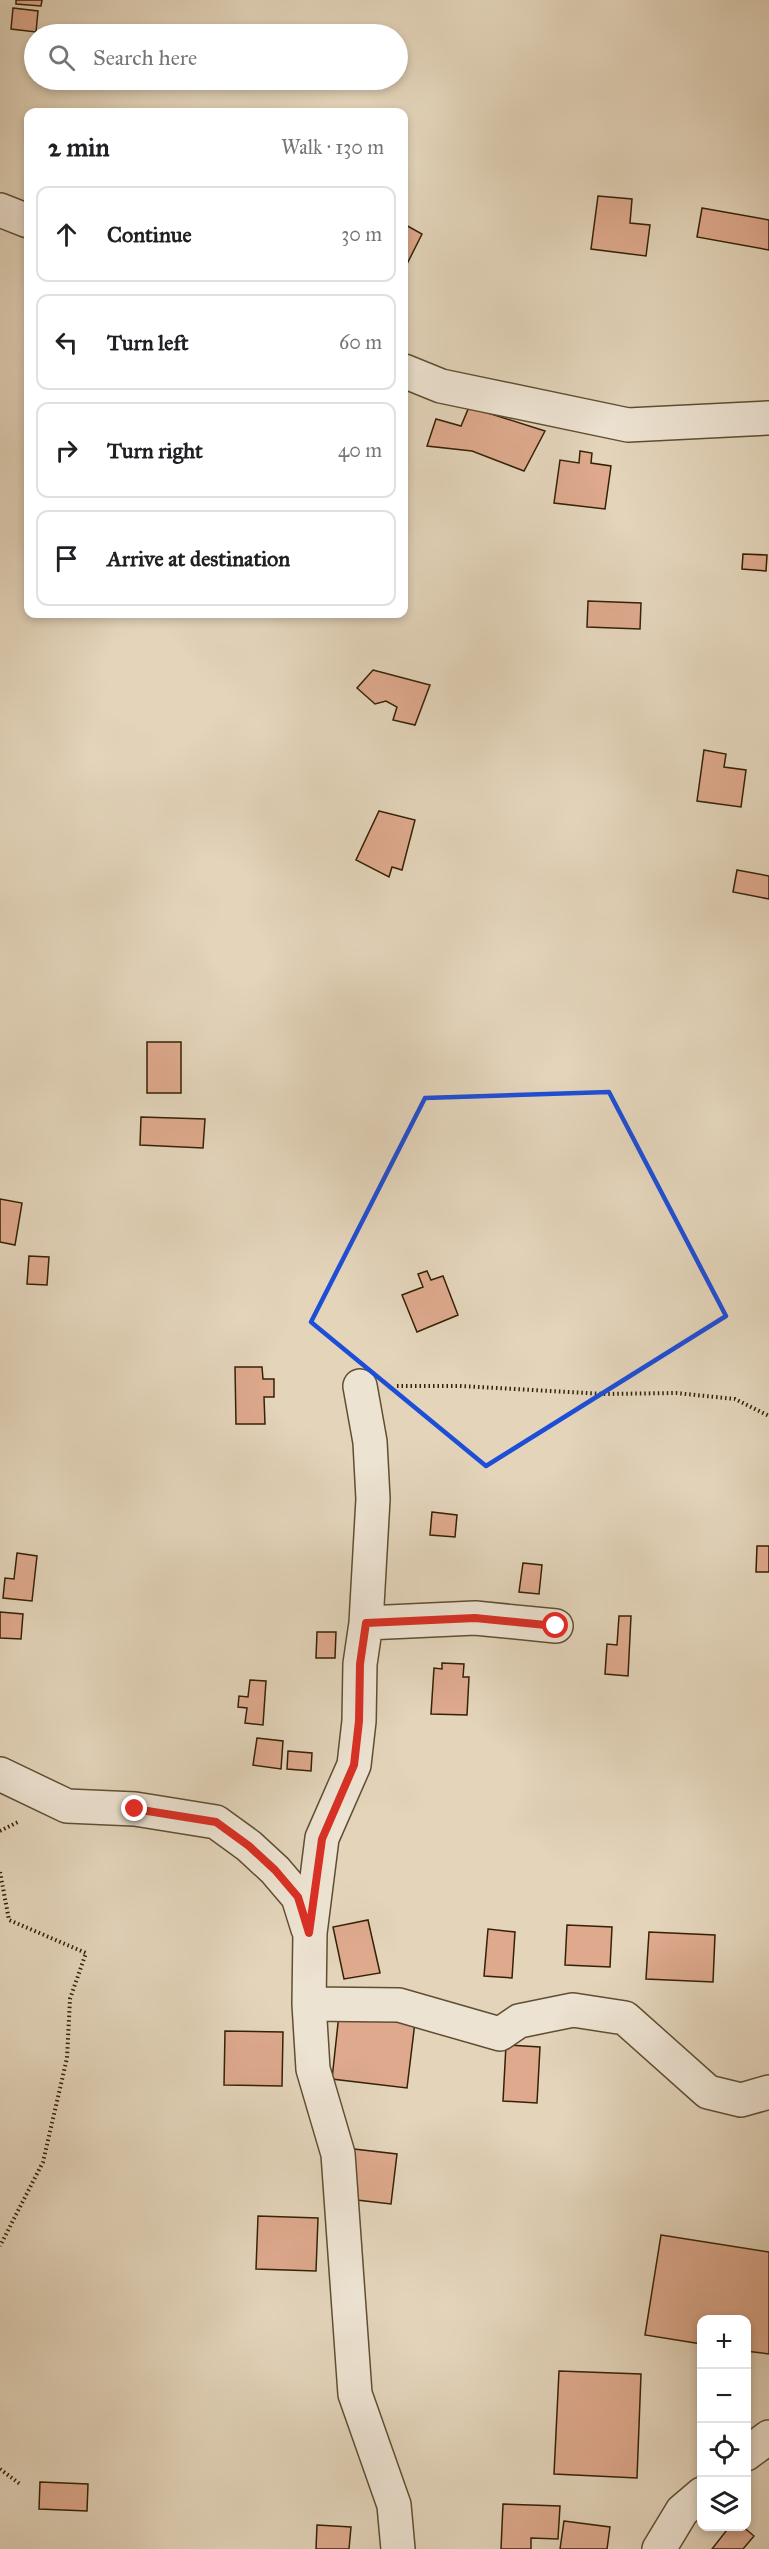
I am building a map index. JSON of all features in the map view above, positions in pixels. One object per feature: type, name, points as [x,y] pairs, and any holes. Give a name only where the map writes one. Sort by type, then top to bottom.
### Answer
[{"type":"street","points":[[0,210],[24,219]]},
{"type":"street","points":[[408,373],[441,386],[628,425],[769,418]]},
{"type":"street","points":[[360,1386],[370,1442],[373,1499],[366,1623],[360,1664],[359,1721],[354,1765],[322,1839],[309,1933],[309,2004],[313,2069],[338,2154],[355,2394],[394,2505],[398,2549]]},
{"type":"street","points":[[366,1623],[475,1618],[556,1626]]},
{"type":"street","points":[[0,1774],[67,1806],[135,1809],[216,1822],[249,1846],[275,1870],[298,1897],[309,1933]]},
{"type":"street","points":[[309,2004],[399,2005],[500,2034],[519,2021],[573,2010],[625,2018],[708,2092],[741,2100],[769,2092]]},
{"type":"street","points":[[751,2451],[769,2437]]},
{"type":"street","points":[[659,2549],[682,2511],[697,2498]]},
{"type":"path","points":[[360,1386],[460,1386],[604,1394],[676,1393],[735,1399],[769,1416]]},
{"type":"path","points":[[0,1872],[9,1920],[86,1953],[70,2000],[67,2058],[43,2162],[0,2246]]},
{"type":"path","points":[[0,2469],[20,2484]]},
{"type":"highlighted area","points":[[609,1092],[726,1316],[486,1466],[311,1322],[425,1098]]},
{"type":"building","points":[[16,0],[42,0],[41,6],[16,4]]},
{"type":"building","points":[[13,8],[38,11],[37,24],[24,24],[24,31],[11,29]]},
{"type":"building","points":[[598,196],[632,199],[630,223],[650,225],[646,256],[591,249]]},
{"type":"building","points":[[702,208],[769,220],[769,250],[697,237]]},
{"type":"building","points":[[408,226],[422,234],[408,262]]},
{"type":"building","points":[[469,407],[545,431],[524,471],[472,451],[427,446],[436,419],[461,426]]},
{"type":"building","points":[[580,451],[592,453],[591,463],[611,466],[605,509],[554,503],[560,460],[579,463]]},
{"type":"building","points":[[743,554],[767,555],[766,571],[742,569]]},
{"type":"building","points":[[588,601],[641,603],[640,629],[587,627]]},
{"type":"building","points":[[373,670],[430,685],[415,725],[393,720],[397,707],[386,701],[375,704],[357,688]]},
{"type":"building","points":[[704,750],[726,754],[724,767],[746,770],[741,807],[697,801]]},
{"type":"building","points":[[379,811],[415,820],[402,870],[392,867],[389,877],[356,860]]},
{"type":"building","points":[[737,870],[769,876],[769,899],[733,892]]},
{"type":"building","points":[[147,1042],[181,1042],[181,1093],[147,1093]]},
{"type":"building","points":[[141,1117],[205,1119],[203,1148],[140,1145]]},
{"type":"building","points":[[0,1199],[22,1203],[15,1245],[0,1242]]},
{"type":"building","points":[[29,1256],[49,1257],[47,1285],[27,1284]]},
{"type":"building","points":[[427,1271],[431,1280],[443,1276],[458,1315],[417,1332],[402,1295],[423,1287],[418,1274]]},
{"type":"building","points":[[235,1367],[262,1367],[263,1379],[274,1379],[274,1397],[264,1397],[265,1424],[236,1424]]},
{"type":"building","points":[[432,1512],[457,1515],[455,1537],[430,1535]]},
{"type":"building","points":[[757,1546],[769,1546],[769,1572],[756,1572]]},
{"type":"building","points":[[17,1553],[37,1556],[32,1601],[3,1598],[5,1578],[14,1579]]},
{"type":"building","points":[[523,1563],[542,1565],[539,1594],[519,1592]]},
{"type":"building","points":[[0,1612],[23,1614],[21,1639],[0,1638]]},
{"type":"building","points":[[619,1616],[631,1616],[628,1676],[605,1674],[607,1644],[617,1645]]},
{"type":"building","points":[[317,1632],[336,1632],[335,1658],[316,1658]]},
{"type":"building","points":[[442,1663],[464,1664],[463,1677],[469,1677],[467,1715],[431,1714],[434,1668],[442,1669]]},
{"type":"building","points":[[250,1680],[266,1681],[263,1725],[245,1723],[247,1708],[238,1707],[239,1696],[248,1697]]},
{"type":"building","points":[[257,1738],[283,1741],[281,1769],[253,1765]]},
{"type":"building","points":[[288,1751],[312,1753],[311,1771],[287,1769]]},
{"type":"building","points":[[368,1920],[380,1973],[344,1979],[333,1927]]},
{"type":"building","points":[[567,1925],[612,1927],[610,1967],[565,1965]]},
{"type":"building","points":[[488,1929],[515,1932],[512,1978],[484,1976]]},
{"type":"building","points":[[649,1932],[715,1935],[713,1982],[646,1979]]},
{"type":"building","points":[[339,2014],[415,2022],[407,2088],[332,2079]]},
{"type":"building","points":[[225,2031],[283,2032],[282,2086],[224,2085]]},
{"type":"building","points":[[506,2045],[540,2047],[537,2103],[503,2101]]},
{"type":"building","points":[[354,2149],[397,2154],[391,2204],[348,2199]]},
{"type":"building","points":[[258,2216],[318,2218],[316,2271],[256,2269]]},
{"type":"building","points":[[661,2235],[769,2252],[769,2354],[751,2352],[751,2315],[697,2315],[697,2343],[645,2335]]},
{"type":"building","points":[[559,2371],[641,2374],[637,2478],[554,2474]]},
{"type":"building","points":[[40,2482],[88,2484],[87,2511],[39,2509]]},
{"type":"building","points":[[503,2504],[560,2506],[558,2539],[531,2538],[531,2549],[501,2549]]},
{"type":"building","points":[[564,2521],[610,2527],[607,2549],[560,2549]]},
{"type":"building","points":[[317,2525],[351,2527],[349,2549],[316,2549]]},
{"type":"building","points":[[726,2531],[748,2531],[754,2536],[743,2549],[712,2549]]},
{"type":"route","points":[[135,1809],[216,1822],[249,1846],[275,1870],[298,1897],[309,1933],[322,1839],[339,1795],[354,1765],[359,1721],[360,1664],[366,1623],[475,1618],[556,1626]]}]
